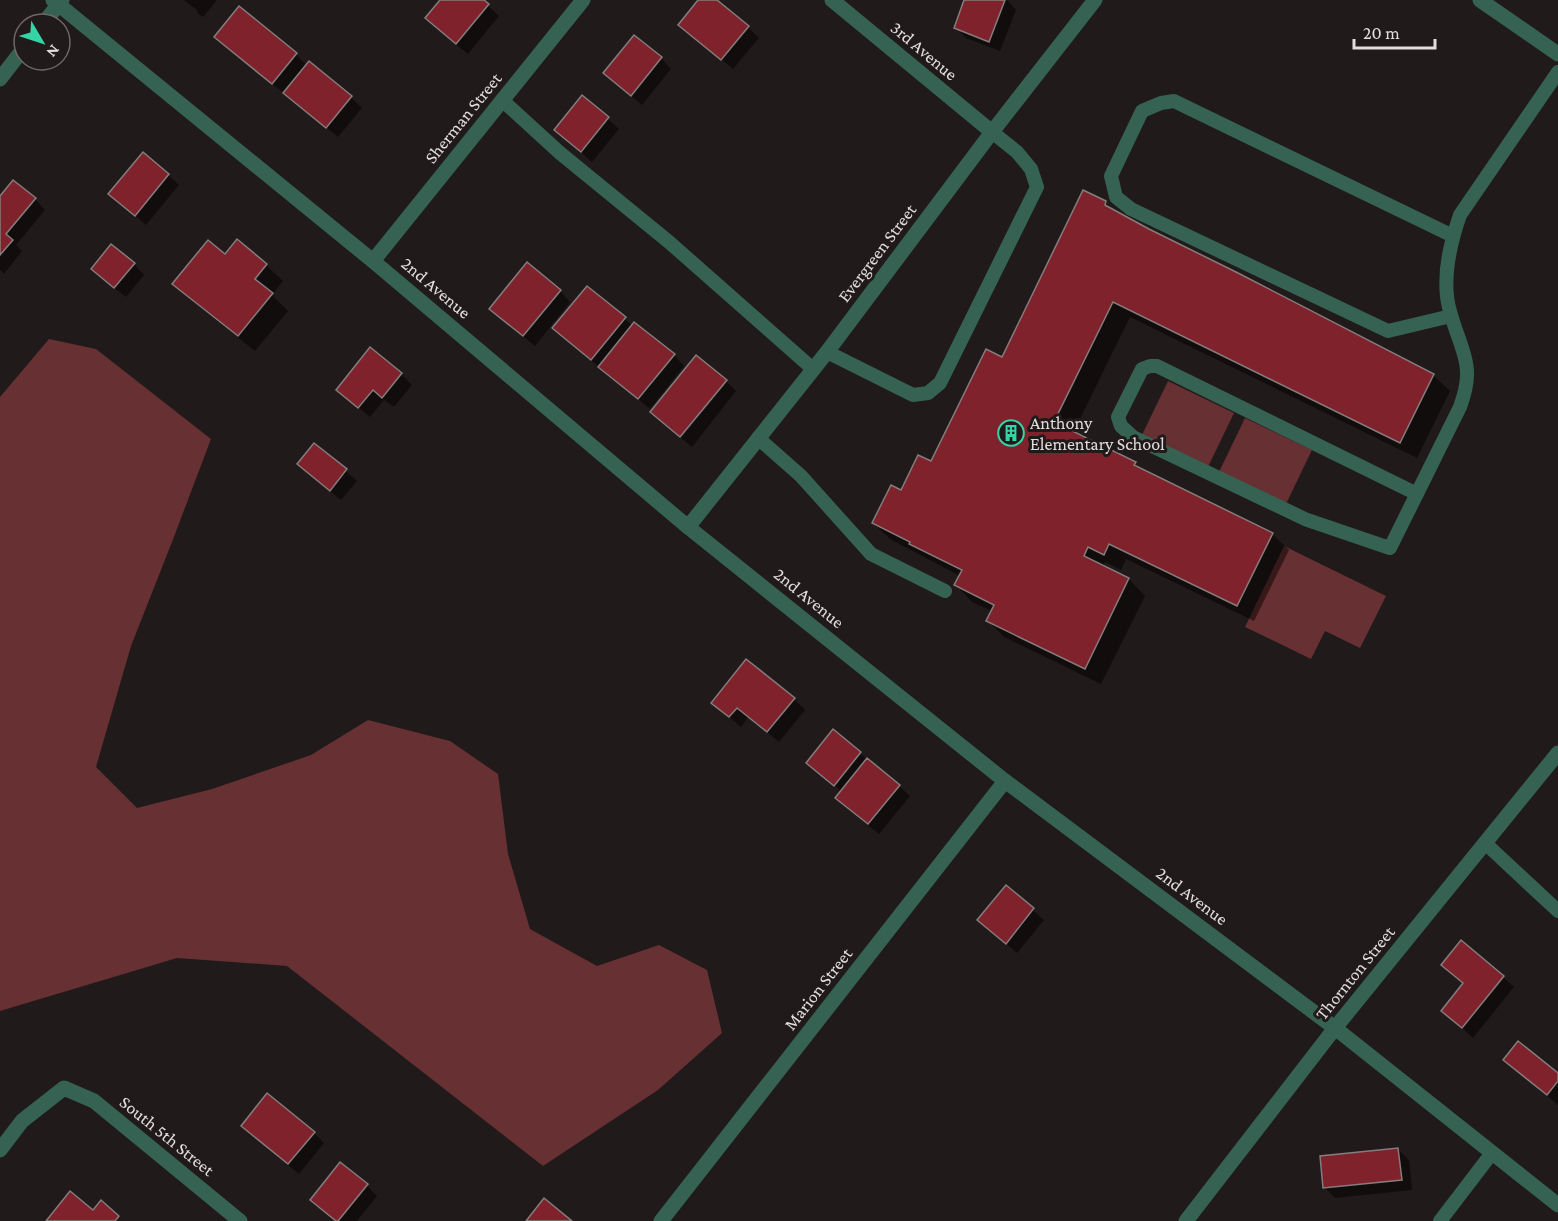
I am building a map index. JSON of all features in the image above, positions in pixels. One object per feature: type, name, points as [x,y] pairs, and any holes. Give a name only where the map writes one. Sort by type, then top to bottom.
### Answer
[{"type":"street","name":"Sherman Street","points":[[373,261],[583,0]]},
{"type":"street","name":"3rd Avenue","points":[[832,0],[992,132]]},
{"type":"street","name":"Evergreen Street","points":[[688,527],[827,351],[1095,0]]},
{"type":"street","points":[[1480,0],[1558,54]]},
{"type":"street","name":"2nd Avenue","points":[[58,1],[373,261],[688,527],[1005,781],[1335,1028],[1558,1204]]},
{"type":"street","points":[[0,79],[12,64]]},
{"type":"street","name":"Thornton Street","points":[[1186,1221],[1335,1028],[1558,753]]},
{"type":"street","name":"Marion Street","points":[[661,1221],[1005,781]]},
{"type":"street","name":"South 5th Street","points":[[0,1150],[22,1121],[64,1088],[93,1101],[240,1221]]},
{"type":"lane","points":[[1417,495],[1157,366],[1142,369],[1118,417],[1121,426],[1133,437],[1305,519],[1390,548],[1417,495],[1460,407],[1465,392],[1468,374],[1465,357],[1451,316],[1445,278],[1453,236],[1460,215],[1558,72]]},
{"type":"lane","points":[[502,100],[560,153],[669,242],[813,369]]},
{"type":"lane","points":[[1451,316],[1388,331],[1131,209],[1116,197],[1111,177],[1142,111],[1161,103],[1174,101],[1453,236]]},
{"type":"lane","points":[[827,351],[914,395],[928,393],[940,383],[1037,187],[1031,169],[1017,152],[992,132]]},
{"type":"lane","points":[[758,438],[801,476],[871,554],[945,591]]},
{"type":"lane","points":[[1485,843],[1558,911]]},
{"type":"lane","points":[[1440,1221],[1492,1153]]},
{"type":"shaded area","points":[[49,339],[96,349],[211,439],[131,646],[96,767],[137,808],[212,789],[311,755],[368,720],[450,741],[498,774],[508,854],[530,929],[597,966],[659,945],[707,970],[722,1033],[658,1090],[543,1166],[287,966],[177,958],[0,1011],[0,397]]},
{"type":"shaded area","points":[[1168,381],[1234,413],[1207,469],[1141,437]]},
{"type":"shaded area","points":[[1245,418],[1312,450],[1285,506],[1218,474]]},
{"type":"shaded area","points":[[1284,546],[1386,596],[1360,648],[1325,631],[1311,659],[1245,627]]},
{"type":"building","points":[[440,0],[484,0],[489,4],[456,44],[425,18]]},
{"type":"building","points":[[698,0],[717,0],[749,26],[721,60],[678,25]]},
{"type":"building","points":[[964,0],[1005,0],[989,42],[954,28]]},
{"type":"building","points":[[239,6],[297,53],[272,84],[214,37]]},
{"type":"building","points":[[634,35],[662,57],[631,96],[603,73]]},
{"type":"building","points":[[309,61],[352,96],[326,128],[283,93]]},
{"type":"building","points":[[582,95],[609,117],[581,152],[554,130]]},
{"type":"building","points":[[143,152],[169,174],[135,216],[108,194]]},
{"type":"building","points":[[13,180],[36,198],[6,234],[13,240],[0,255],[0,196]]},
{"type":"building","name":"Anthony Elementary School","points":[[1083,190],[1106,201],[1105,205],[1149,229],[1434,374],[1400,443],[1113,302],[1054,422],[1136,462],[1134,465],[1273,533],[1237,606],[1109,544],[1104,555],[1088,547],[1084,556],[1129,578],[1085,669],[986,621],[994,605],[954,585],[962,570],[872,523],[891,485],[901,490],[918,455],[931,461],[986,349],[1002,357]]},
{"type":"building","points":[[237,239],[267,264],[255,279],[273,293],[238,336],[172,284],[208,240],[225,254]]},
{"type":"building","points":[[111,244],[135,263],[114,288],[91,269]]},
{"type":"building","points":[[527,262],[561,290],[523,336],[489,309]]},
{"type":"building","points":[[587,286],[626,317],[591,360],[552,328]]},
{"type":"building","points":[[634,322],[675,354],[638,399],[598,367]]},
{"type":"building","points":[[370,347],[402,373],[382,398],[373,390],[358,408],[336,390]]},
{"type":"building","points":[[696,355],[727,380],[680,437],[650,412]]},
{"type":"building","points":[[314,443],[347,469],[330,491],[297,464]]},
{"type":"building","points":[[746,659],[795,698],[767,732],[737,708],[729,717],[711,703]]},
{"type":"building","points":[[833,729],[861,752],[834,786],[806,763]]},
{"type":"building","points":[[867,758],[900,785],[868,824],[835,798]]},
{"type":"building","points":[[1006,885],[1034,908],[1006,944],[977,920]]},
{"type":"building","points":[[1461,940],[1504,976],[1462,1028],[1441,1011],[1463,983],[1441,965]]},
{"type":"building","points":[[1518,1041],[1558,1073],[1558,1081],[1547,1095],[1503,1060]]},
{"type":"building","points":[[267,1093],[315,1132],[288,1164],[241,1126]]},
{"type":"building","points":[[1398,1148],[1402,1180],[1323,1188],[1320,1156]]},
{"type":"building","points":[[340,1162],[368,1184],[336,1221],[310,1200]]},
{"type":"building","points":[[70,1191],[93,1210],[101,1200],[119,1216],[115,1221],[46,1221]]},
{"type":"building","points":[[544,1198],[572,1221],[526,1221]]},
{"type":"place","name":"Anthony Elementary School","points":[[1011,433]]}]
